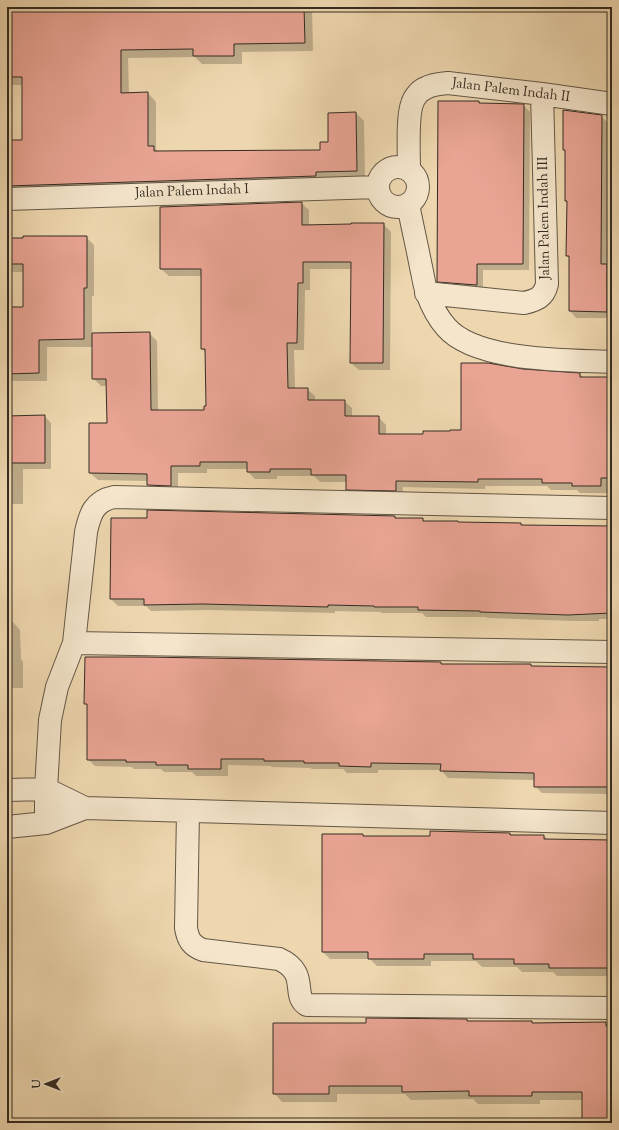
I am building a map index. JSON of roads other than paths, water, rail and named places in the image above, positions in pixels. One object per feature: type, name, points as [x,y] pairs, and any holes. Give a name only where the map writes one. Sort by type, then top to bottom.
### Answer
[{"type":"street","name":"Jalan Palem Indah II","points":[[409,170],[410,116],[412,104],[417,95],[425,88],[448,83],[612,104]]},
{"type":"street","name":"Jalan Palem Indah III","points":[[426,293],[524,303],[540,298],[545,291],[547,284],[542,94]]},
{"type":"street","points":[[397,167],[409,170],[414,175],[418,187],[413,200],[402,207],[390,206],[381,198],[378,187],[381,175],[391,168],[397,167]]},
{"type":"street","name":"Jalan Palem Indah I","points":[[7,199],[378,187]]},
{"type":"street","points":[[408,204],[426,293],[438,316],[447,328],[466,342],[480,348],[502,354],[546,359],[612,362]]},
{"type":"street","points":[[46,823],[48,739],[52,703],[74,644],[86,532],[92,511],[105,499],[114,497],[612,508]]},
{"type":"street","points":[[74,644],[612,652]]},
{"type":"street","points":[[7,790],[46,789],[84,808]]},
{"type":"street","points":[[7,827],[46,823],[84,808],[612,823]]},
{"type":"street","points":[[188,811],[186,928],[187,936],[191,943],[195,947],[203,950],[279,959],[296,971],[299,980],[300,997],[307,1005],[612,1008]]}]
